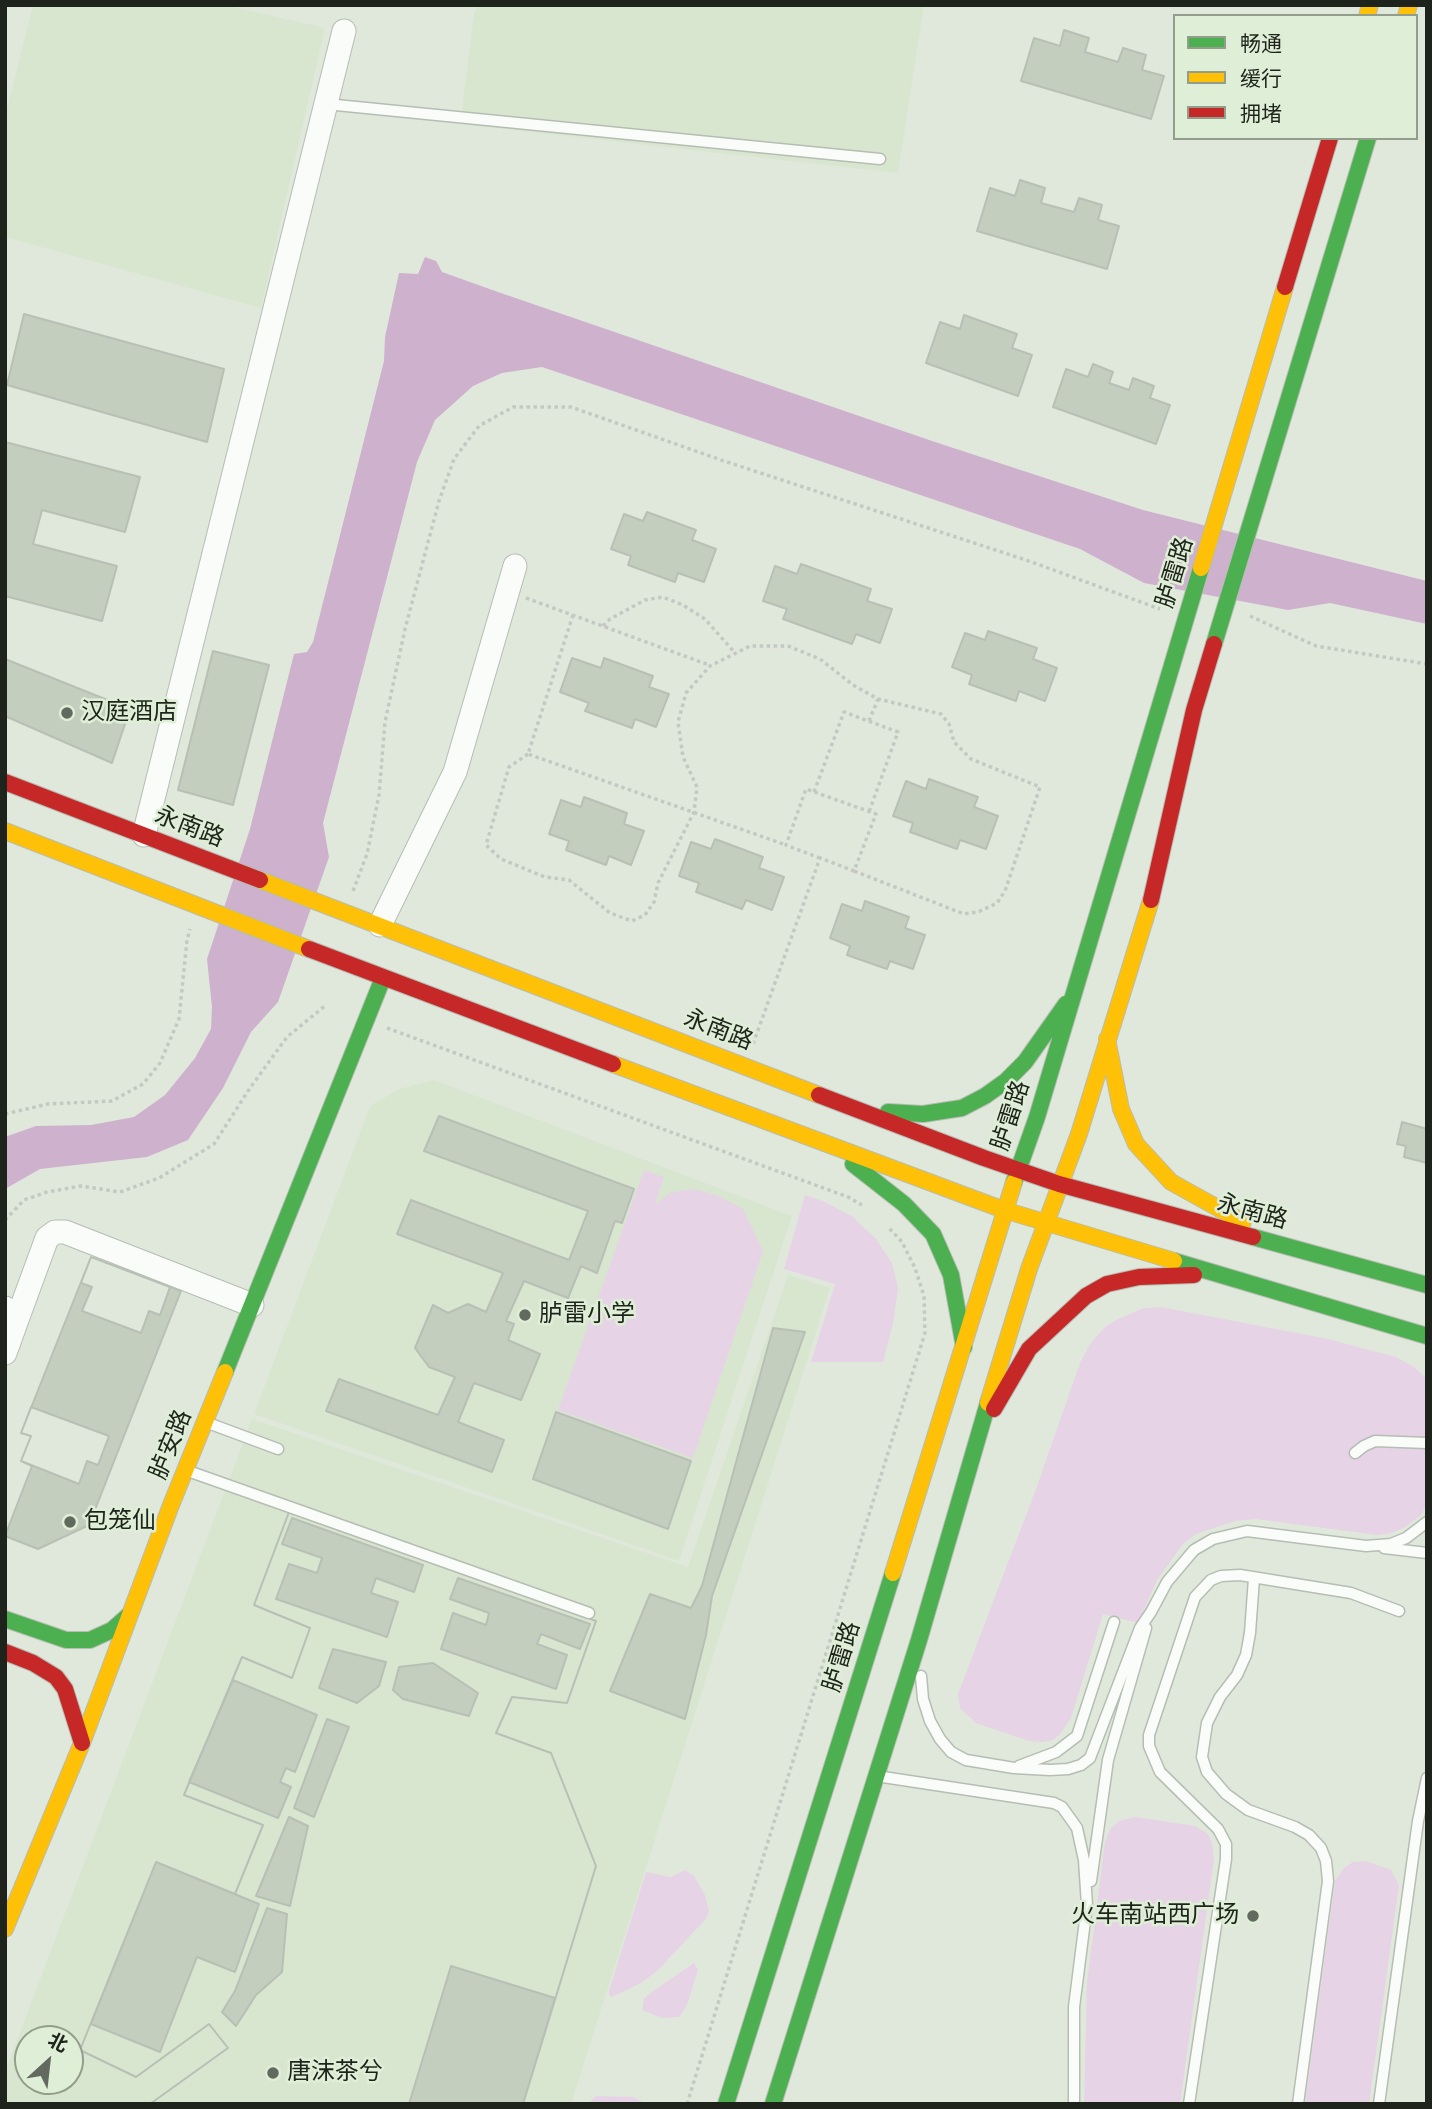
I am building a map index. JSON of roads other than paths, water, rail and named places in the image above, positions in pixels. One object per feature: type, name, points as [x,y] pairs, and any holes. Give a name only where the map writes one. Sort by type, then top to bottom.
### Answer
[{"type":"main road","name":"胪雷路","points":[[726,2104],[1074,991],[1329,140]]},
{"type":"main road","points":[[773,2104],[919,1640],[1029,1269],[1079,1134],[1149,909],[1163,859],[1187,736],[1367,140]]},
{"type":"main road","name":"永南路","points":[[5,782],[1018,1170],[1059,1184],[1427,1285]]},
{"type":"main road","points":[[5,831],[330,958],[1004,1210],[1427,1336]]},
{"type":"main road","name":"胪安路","points":[[5,1929],[82,1743],[186,1470],[383,978]]},
{"type":"main road","points":[[863,1111],[923,1114],[962,1108],[985,1096],[1006,1081],[1025,1062],[1074,991]]},
{"type":"main road","points":[[1107,1039],[1121,1109],[1136,1144],[1171,1182],[1284,1246]]},
{"type":"main road","points":[[817,1140],[884,1187],[933,1234],[951,1275],[964,1349]]},
{"type":"main road","points":[[977,1438],[1029,1349],[1086,1296],[1107,1284],[1139,1276],[1228,1276]]},
{"type":"main road","points":[[5,1619],[65,1640],[90,1640],[112,1630],[129,1615]]},
{"type":"main road","points":[[5,1652],[33,1663],[55,1677],[65,1689],[82,1743]]},
{"type":"street","points":[[144,835],[344,31]]},
{"type":"street","points":[[380,925],[455,772],[514,566]]},
{"type":"street","points":[[5,1353],[11,1313],[47,1238],[55,1232],[65,1232],[252,1305]]},
{"type":"lane","points":[[326,104],[880,159]]},
{"type":"lane","points":[[206,1422],[278,1448]]},
{"type":"lane","points":[[1355,1453],[1375,1441],[1427,1443]]},
{"type":"lane","points":[[186,1470],[589,1613]]},
{"type":"lane","points":[[1366,1546],[1391,1544],[1406,1538],[1427,1522]]},
{"type":"lane","points":[[919,1640],[923,1699],[930,1721],[951,1752],[966,1760],[1014,1768],[1068,1769],[1081,1765],[1090,1758],[1140,1628],[1167,1582],[1194,1550],[1213,1539],[1247,1531],[1427,1553]]},
{"type":"lane","points":[[1189,2104],[1226,1859],[1226,1844],[1218,1829],[1160,1772],[1149,1746],[1149,1735],[1195,1597],[1204,1586],[1221,1576],[1240,1575],[1351,1593],[1399,1611]]},
{"type":"lane","points":[[1254,1578],[1246,1655],[1237,1675],[1220,1697],[1207,1723],[1202,1757],[1207,1772],[1226,1794],[1248,1810],[1309,1835],[1321,1848],[1326,1861],[1328,1881],[1298,2104]]},
{"type":"lane","points":[[1074,2104],[1074,2007],[1108,1760],[1151,1612]]},
{"type":"lane","points":[[1014,1768],[1055,1752],[1077,1736],[1114,1622]]},
{"type":"lane","points":[[876,1776],[1054,1803],[1062,1807],[1077,1828],[1081,1840],[1087,1905]]},
{"type":"lane","points":[[1379,2104],[1427,1778]]},
{"type":"place","name":"汉庭酒店","points":[[67,713]]},
{"type":"place","name":"胪雷小学","points":[[525,1315]]},
{"type":"place","name":"包笼仙","points":[[70,1522]]},
{"type":"place","name":"火车南站西广场","points":[[1253,1916]]},
{"type":"place","name":"唐沫茶兮","points":[[273,2073]]}]
